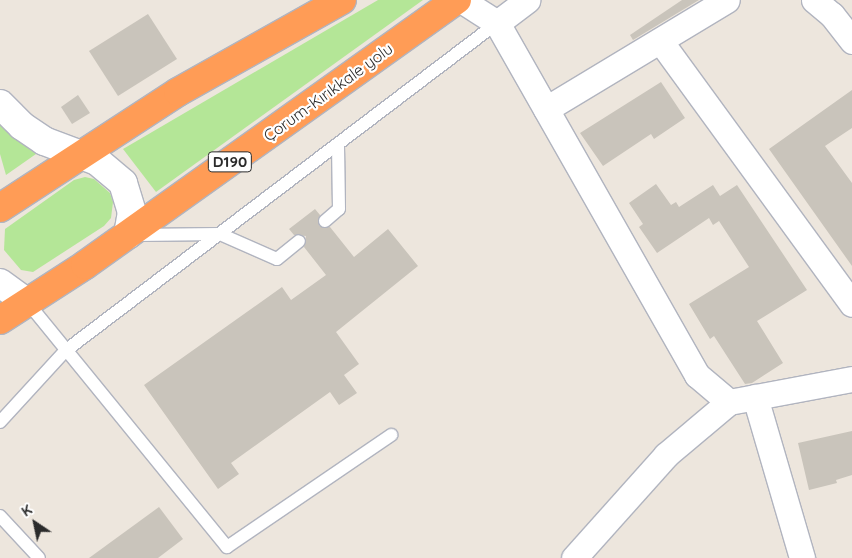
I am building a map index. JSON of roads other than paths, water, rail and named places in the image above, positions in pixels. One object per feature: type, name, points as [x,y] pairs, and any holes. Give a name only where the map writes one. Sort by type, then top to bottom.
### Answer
[{"type":"highway","points":[[0,208],[178,92],[342,0]]},
{"type":"highway","name":"Çorum-Kırıkkale yolu","points":[[0,320],[128,235],[459,0]]},
{"type":"street","points":[[459,0],[497,23],[697,375],[729,402]]},
{"type":"street","points":[[497,23],[527,0]]},
{"type":"street","points":[[546,109],[661,42],[727,0]]},
{"type":"street","points":[[814,0],[832,15],[852,41]]},
{"type":"street","points":[[661,42],[852,304]]},
{"type":"street","points":[[0,104],[22,126],[44,141],[81,154],[109,170],[123,183],[132,212],[128,235]]},
{"type":"street","points":[[0,283],[28,303]]},
{"type":"street","points":[[574,558],[666,455],[729,402],[852,379]]},
{"type":"street","points":[[755,397],[802,558]]},
{"type":"lane","points":[[0,422],[65,351],[497,23]]},
{"type":"lane","points":[[325,221],[339,209],[338,144]]},
{"type":"lane","points":[[128,235],[220,234],[277,259],[299,241]]},
{"type":"lane","points":[[28,303],[65,351],[227,547],[391,435]]},
{"type":"lane","points":[[0,516],[39,558]]}]
